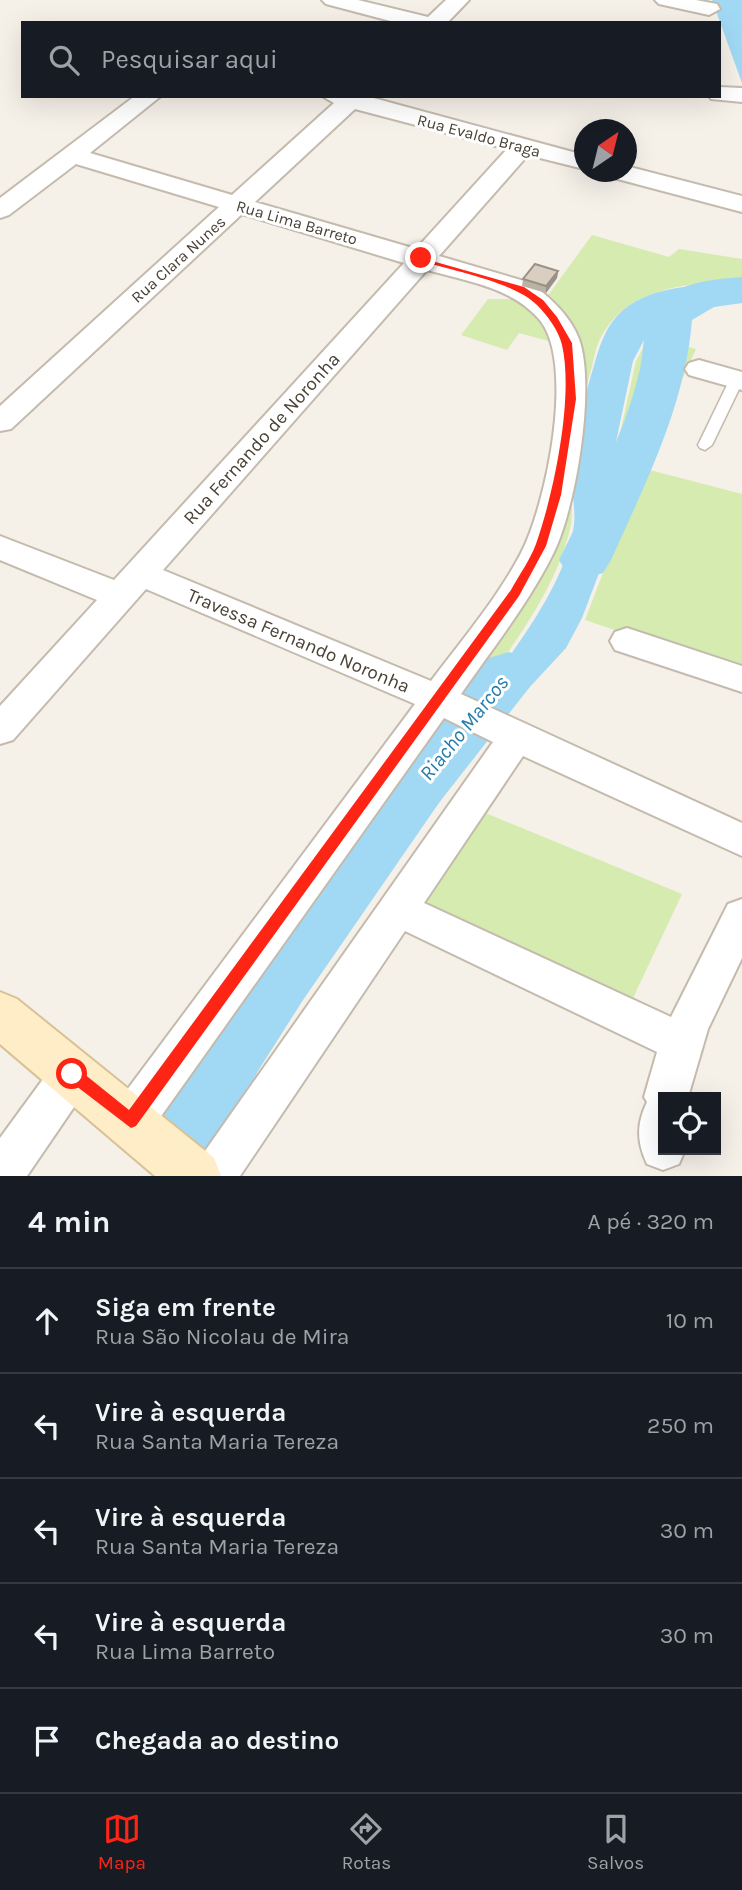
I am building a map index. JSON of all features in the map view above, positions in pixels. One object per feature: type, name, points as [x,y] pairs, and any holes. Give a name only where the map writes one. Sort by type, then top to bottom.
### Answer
[{"type":"street","points":[[333,0],[417,21]]},
{"type":"street","points":[[436,21],[458,0]]},
{"type":"street","points":[[666,0],[709,9]]},
{"type":"street","points":[[0,210],[147,98]]},
{"type":"street","name":"Rua Evaldo Braga","points":[[346,98],[574,159]]},
{"type":"street","name":"Rua Clara Nunes","points":[[0,422],[238,204],[346,98]]},
{"type":"street","name":"Rua Fernando de Noronha","points":[[0,730],[523,146]]},
{"type":"street","name":"Rua Lima Barreto","points":[[74,156],[521,289],[539,302],[554,319],[567,343],[570,399],[555,495],[541,546],[448,703]]},
{"type":"street","points":[[637,177],[742,204]]},
{"type":"street","points":[[699,369],[740,380]]},
{"type":"street","name":"Travessa Fernando Noronha","points":[[0,547],[129,584],[448,703],[516,737],[739,829]]},
{"type":"street","points":[[627,641],[742,679]]},
{"type":"street","points":[[140,1129],[448,703]]},
{"type":"street","points":[[214,1176],[516,737]]},
{"type":"street","points":[[398,909],[682,1043]]},
{"type":"street","points":[[667,1092],[669,1074],[682,1043],[742,916]]},
{"type":"street","points":[[0,1014],[195,1176]]},
{"type":"street","points":[[0,1176],[72,1074]]},
{"type":"street","points":[[665,1155],[671,1176]]},
{"type":"lane","points":[[705,445],[740,380]]},
{"type":"green space","points":[[592,235],[669,257],[679,249],[742,259],[742,281],[660,291],[625,308],[611,322],[597,345],[576,432],[570,465],[571,521],[563,553],[529,621],[472,704],[460,697],[534,592],[552,544],[578,349],[519,333],[507,350],[461,335],[488,299],[524,299],[549,294]]},
{"type":"green space","points":[[649,337],[696,349],[642,468],[742,494],[742,673],[585,620],[611,552],[618,517],[614,461],[636,361]]},
{"type":"green space","points":[[483,812],[682,894],[633,998],[421,905]]},
{"type":"water","points":[[712,0],[742,0],[742,83],[721,21]]},
{"type":"water","points":[[742,283],[742,303],[686,311],[664,320],[646,336],[633,361],[612,461],[616,516],[607,552],[582,618],[566,648],[501,718],[475,705],[534,620],[560,572],[569,548],[574,525],[572,474],[577,434],[597,354],[612,323],[629,305],[659,292],[693,286]]},
{"type":"water","points":[[426,734],[472,755],[303,1000],[258,1071],[207,1169],[150,1125]]},
{"type":"building","points":[[535,264],[558,271],[546,286],[523,279]]},
{"type":"waterway","name":"Riacho Marcos","points":[[585,560],[627,471],[651,410],[668,346],[671,314],[709,292],[742,290]]},
{"type":"waterway","name":"Riacho Marcos","points":[[406,801],[509,673]]},
{"type":"route","points":[[72,1074],[131,1121],[436,698],[515,593],[541,546],[555,495],[570,399],[567,343],[554,319],[539,302],[521,289],[421,258]]}]
